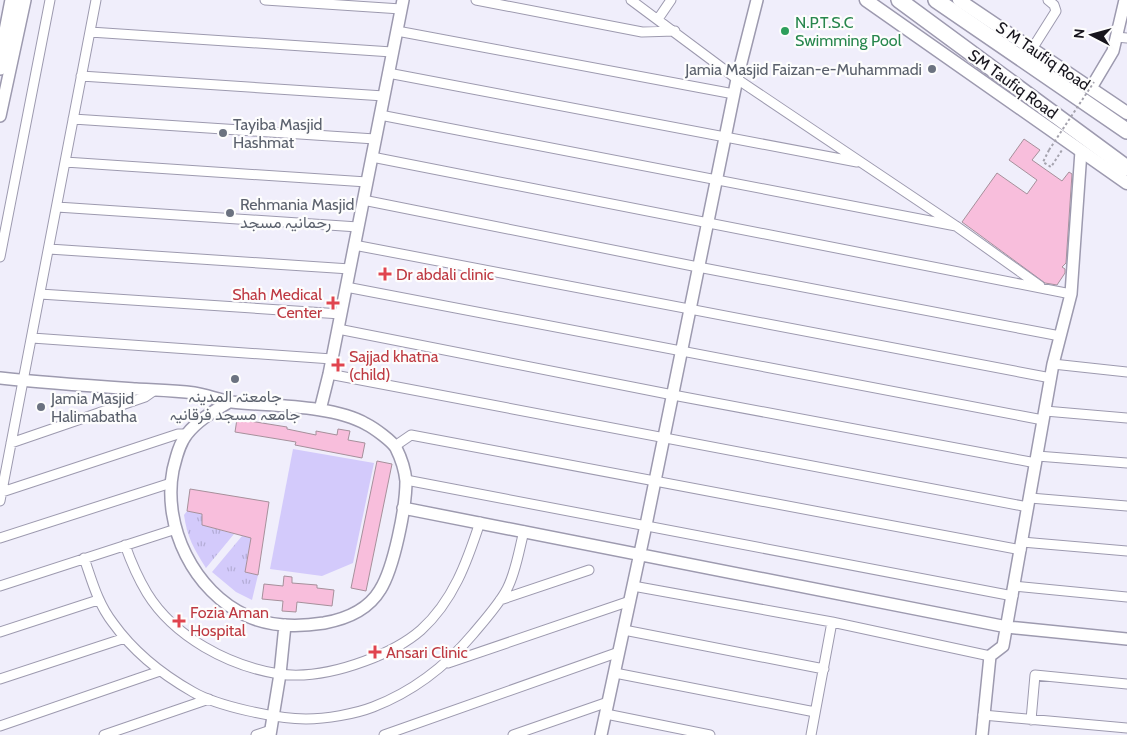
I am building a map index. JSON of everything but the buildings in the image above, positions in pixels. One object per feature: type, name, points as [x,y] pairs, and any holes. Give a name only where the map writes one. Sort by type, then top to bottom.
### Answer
[{"type":"highway","points":[[0,67],[13,0]]},
{"type":"highway","name":"SM Taufiq Road","points":[[898,0],[1125,166]]},
{"type":"highway","points":[[936,0],[1127,131]]},
{"type":"main road","points":[[866,0],[1127,183]]},
{"type":"main road","name":"S M Taufiq Road","points":[[959,0],[1032,49],[1093,85],[1127,113]]},
{"type":"street","points":[[0,116],[25,0]]},
{"type":"street","points":[[0,257],[50,0]]},
{"type":"street","points":[[96,0],[1,496],[178,434],[187,434]]},
{"type":"street","points":[[265,0],[402,5],[329,374],[320,410]]},
{"type":"street","points":[[476,0],[642,32],[675,31]]},
{"type":"street","points":[[631,0],[737,79],[956,226],[1044,289]]},
{"type":"street","points":[[658,19],[671,0]]},
{"type":"street","points":[[602,735],[737,79],[758,0]]},
{"type":"street","points":[[1032,49],[1056,11],[1054,5],[1048,0]]},
{"type":"street","points":[[1093,85],[1122,38],[1125,0]]},
{"type":"street","points":[[397,31],[734,94]]},
{"type":"street","points":[[90,32],[392,52]]},
{"type":"street","points":[[388,74],[861,163]]},
{"type":"street","points":[[81,76],[384,96]]},
{"type":"street","points":[[380,115],[956,226]]},
{"type":"street","points":[[74,119],[375,140]]},
{"type":"street","points":[[982,735],[990,656],[1003,646],[1053,364],[1071,294],[1081,151]]},
{"type":"street","points":[[372,157],[1071,294]]},
{"type":"street","points":[[65,162],[367,182]]},
{"type":"street","points":[[363,200],[698,267],[1060,336]]},
{"type":"street","points":[[57,207],[358,227]]},
{"type":"street","points":[[354,245],[1051,378]]},
{"type":"street","points":[[49,249],[350,269]]},
{"type":"street","points":[[346,287],[682,351],[1044,415],[1127,418]]},
{"type":"street","points":[[40,294],[341,314]]},
{"type":"street","points":[[338,329],[673,395],[1036,459],[1127,464]]},
{"type":"street","points":[[32,338],[332,359]]},
{"type":"street","points":[[1053,364],[1127,372]]},
{"type":"street","points":[[329,374],[664,438],[1029,502],[1127,506]]},
{"type":"street","points":[[0,378],[195,393],[229,402],[320,410],[349,417],[366,424],[395,446],[406,480],[403,508],[389,570],[380,590],[365,607],[341,620],[286,626],[247,616],[209,589],[184,551],[176,529],[171,506],[171,483],[176,454],[187,434],[206,416],[229,402]]},
{"type":"street","points":[[11,443],[144,397],[155,390]]},
{"type":"street","points":[[395,446],[411,436],[1021,546],[1127,551]]},
{"type":"street","points":[[406,480],[1013,591],[1127,597]]},
{"type":"street","points":[[0,538],[171,483]]},
{"type":"street","points":[[403,508],[1007,627],[1127,640]]},
{"type":"street","points":[[125,545],[132,566],[148,595],[170,621],[196,641],[219,655],[250,667],[280,674],[311,674],[348,667],[385,654],[421,630],[449,598],[467,563],[480,522]]},
{"type":"street","points":[[0,586],[176,529]]},
{"type":"street","points":[[84,558],[98,600],[112,623],[160,671],[194,693],[222,704],[274,715],[306,719],[372,708],[400,695],[434,673],[458,652],[507,590],[524,531]]},
{"type":"street","points":[[499,600],[589,570]]},
{"type":"street","points":[[633,586],[832,622],[990,656]]},
{"type":"street","points":[[0,632],[98,600]]},
{"type":"street","points":[[443,665],[630,601]]},
{"type":"street","points":[[811,735],[832,622]]},
{"type":"street","points":[[256,735],[271,733],[286,626]]},
{"type":"street","points":[[624,630],[824,669]]},
{"type":"street","points":[[0,679],[125,638]]},
{"type":"street","points":[[384,735],[619,652]]},
{"type":"street","points":[[0,726],[160,671]]},
{"type":"street","points":[[615,672],[815,712]]},
{"type":"street","points":[[1031,720],[1035,675],[1127,684]]},
{"type":"street","points":[[104,735],[209,699]]},
{"type":"street","points":[[513,735],[608,702]]},
{"type":"street","points":[[606,714],[710,735]]},
{"type":"street","points":[[983,715],[1127,728]]},
{"type":"path","points":[[1060,154],[1051,167],[1043,162],[1049,150],[1093,85]]},
{"type":"green space","points":[[293,449],[374,463],[353,563],[322,576],[270,569]]},
{"type":"green space","points":[[187,511],[202,514],[202,525],[234,534],[206,568],[189,536],[184,515]]},
{"type":"green space","points":[[242,536],[251,538],[245,572],[258,575],[252,600],[236,592],[212,572]]},
{"type":"place","name":"N.P.T.S.C Swimming Pool","points":[[785,31]]},
{"type":"place","name":"Jamia Masjid Faizan-e-Muhammadi","points":[[932,69]]},
{"type":"place","name":"Tayiba Masjid Hashmat","points":[[223,133]]},
{"type":"place","name":"Rehmania Masjid رحمانیہ مسجد","points":[[230,213]]},
{"type":"place","name":"Dr abdali clinic","points":[[385,274]]},
{"type":"place","name":"Shah Medical Center","points":[[333,303]]},
{"type":"place","name":"Sajjad khatna (child)","points":[[338,365]]},
{"type":"place","name":"جامعتہ المدینہ جامعہ مسجد فرقانیہ","points":[[235,379]]},
{"type":"place","name":"Jamia Masjid Halimabatha","points":[[41,407]]},
{"type":"place","name":"Fozia Aman Hospital","points":[[179,621]]},
{"type":"place","name":"Ansari Clinic","points":[[375,652]]}]
